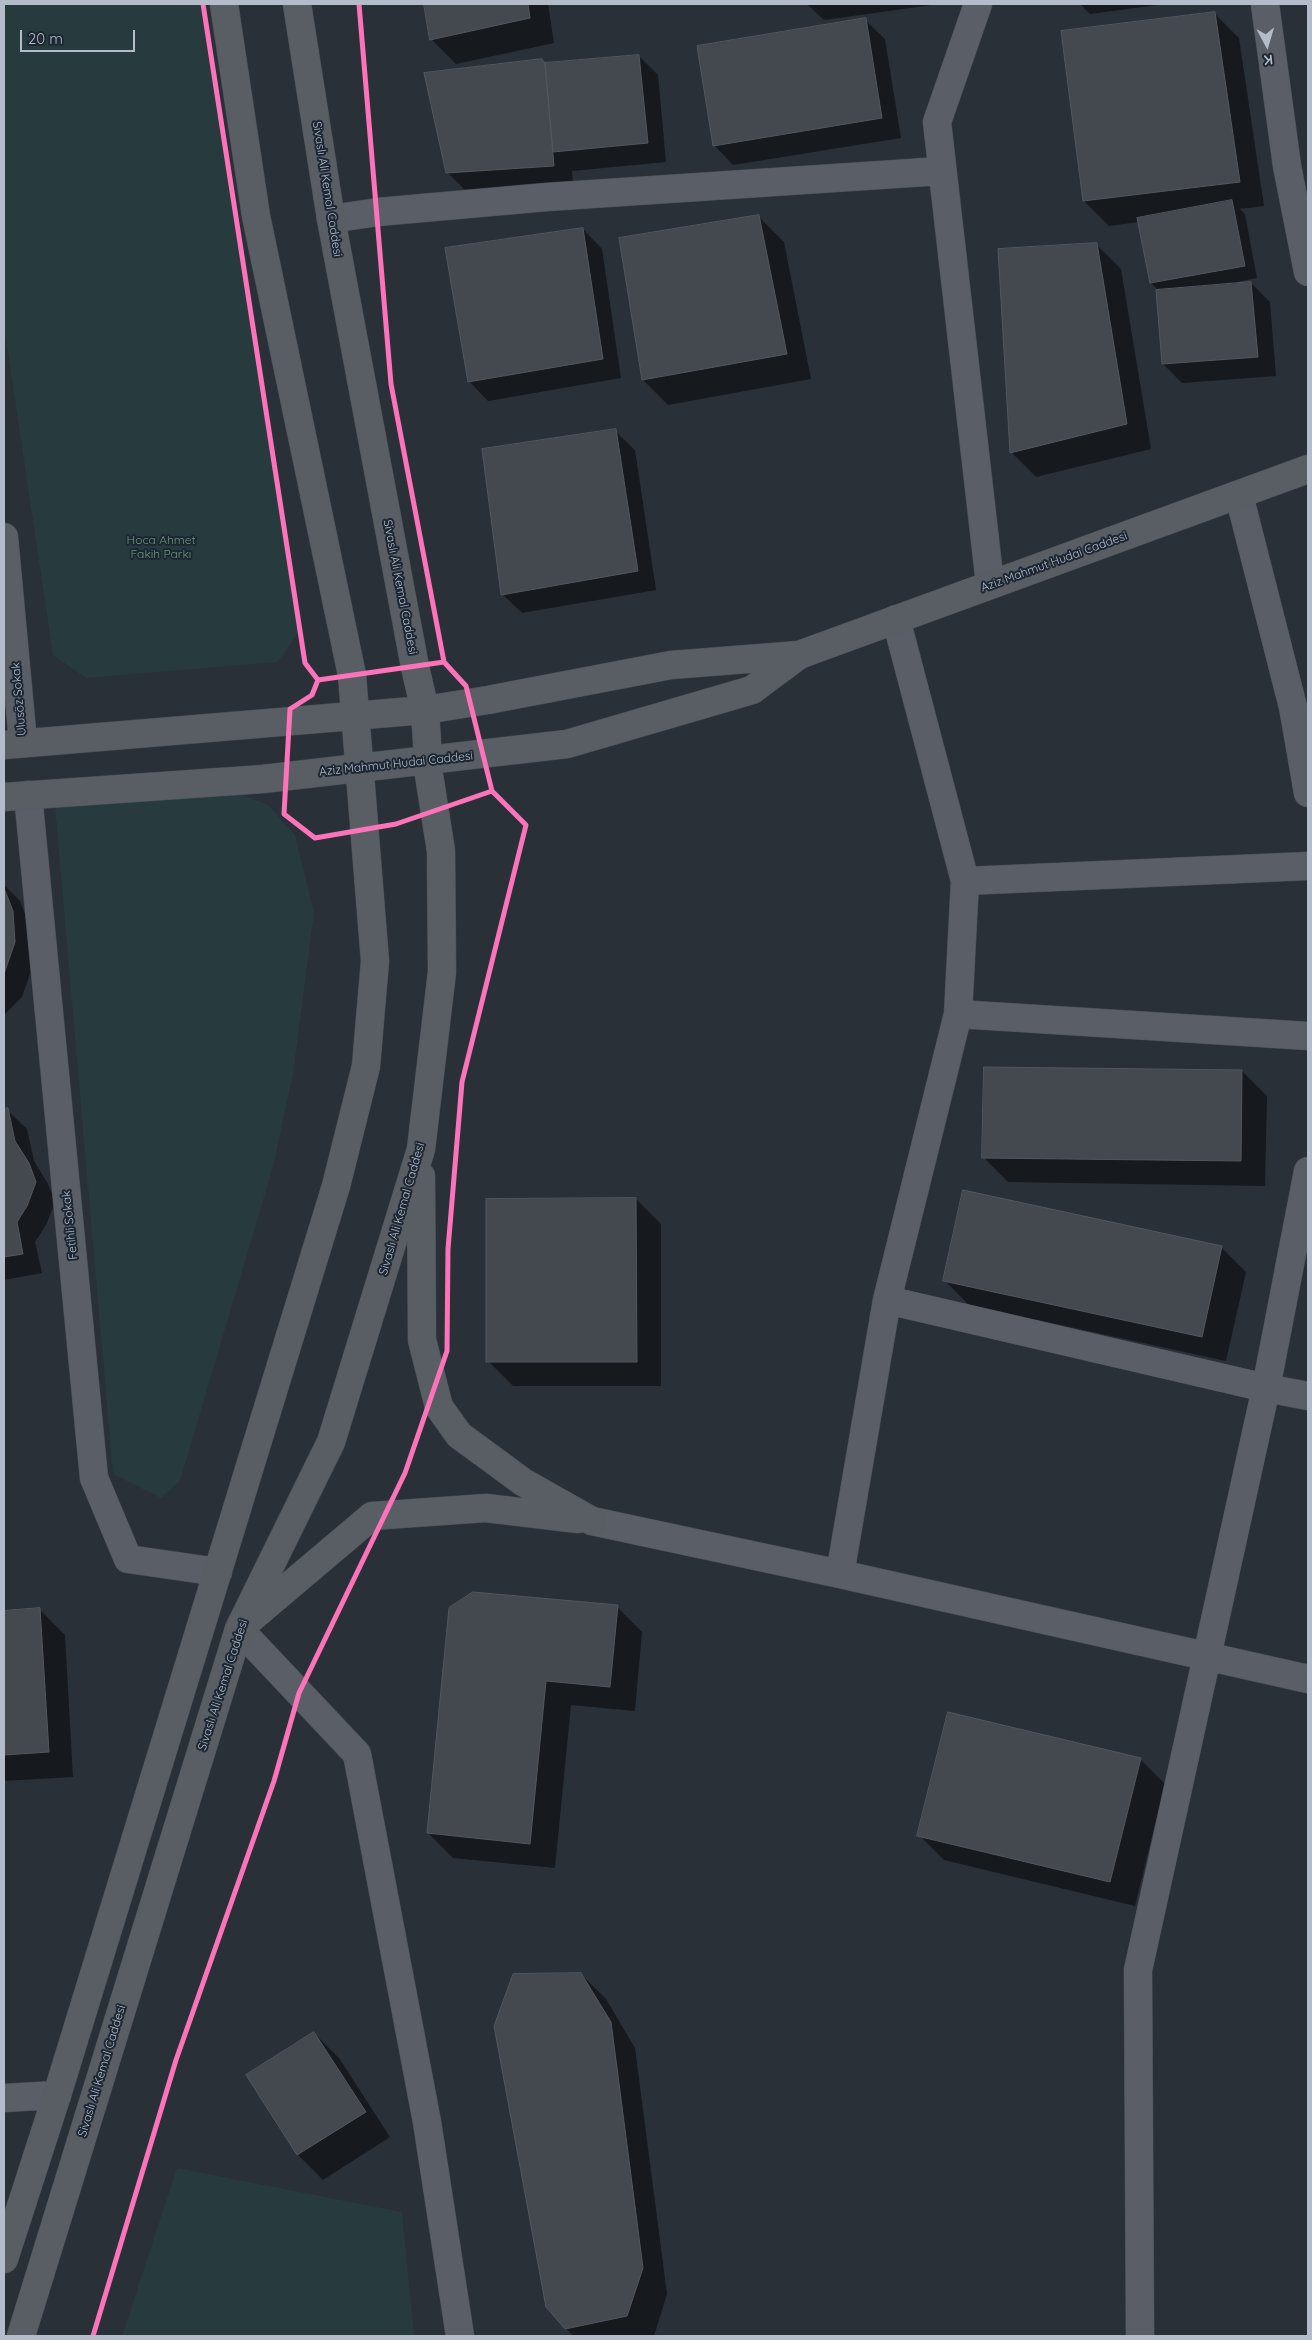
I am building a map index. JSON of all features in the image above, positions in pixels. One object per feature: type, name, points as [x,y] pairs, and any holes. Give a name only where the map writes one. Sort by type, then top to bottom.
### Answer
[{"type":"main road","points":[[4,2259],[57,2095],[336,1186],[366,1066],[375,961],[352,675],[256,216],[224,4]]},
{"type":"main road","name":"Sivaslı Ali Kemal Caddesi","points":[[21,2336],[239,1629],[330,1442],[421,1149],[442,972],[441,851],[428,760],[425,710],[415,667],[331,219],[297,4]]},
{"type":"main road","name":"Aziz Mahmut Hudai Caddesi","points":[[13,744],[425,710],[671,665],[799,655],[1308,469]]},
{"type":"main road","name":"Aziz Mahmut Hudai Caddesi","points":[[16,796],[263,779],[567,744],[752,690],[799,655]]},
{"type":"main road","points":[[421,1149],[422,1340],[439,1407],[460,1435],[523,1482],[592,1521]]},
{"type":"main road","points":[[239,1629],[372,1516],[486,1508],[592,1521]]},
{"type":"street","points":[[978,4],[937,122],[941,171],[990,584]]},
{"type":"street","points":[[1265,4],[1287,166],[1308,272]]},
{"type":"street","points":[[331,219],[378,212],[547,197],[941,171]]},
{"type":"street","points":[[1239,495],[1293,707],[1308,792]]},
{"type":"street","name":"Ulusöz Sokak","points":[[4,537],[13,744]]},
{"type":"street","points":[[840,1574],[887,1300],[958,1014],[965,881],[896,619]]},
{"type":"street","name":"Fetihli Sokak","points":[[16,796],[94,1478],[128,1559],[218,1572]]},
{"type":"street","points":[[965,881],[1308,866]]},
{"type":"street","points":[[958,1014],[1308,1036]]},
{"type":"street","points":[[1140,2336],[1138,1970],[1266,1388],[1308,1171]]},
{"type":"street","points":[[887,1300],[1266,1388],[1308,1396]]},
{"type":"street","points":[[592,1521],[840,1574],[1308,1679]]},
{"type":"street","points":[[239,1629],[357,1754],[427,2122],[460,2336]]},
{"type":"street","points":[[4,2098],[57,2095]]},
{"type":"green space","name":"Hoca Ahmet Fakih Parkı","points":[[4,4],[200,4],[298,633],[278,662],[86,678],[53,655],[4,326]]},
{"type":"green space","points":[[219,786],[268,805],[295,835],[314,913],[293,1074],[273,1167],[180,1481],[161,1498],[113,1474],[54,795]]},
{"type":"green space","points":[[177,2168],[402,2212],[414,2336],[122,2336]]},
{"type":"building","points":[[424,4],[528,4],[530,18],[430,40]]},
{"type":"building","points":[[1215,12],[1240,182],[1083,201],[1061,31]]},
{"type":"building","points":[[866,18],[882,118],[713,146],[697,46]]},
{"type":"building","points":[[639,55],[648,143],[553,152],[545,63]]},
{"type":"building","points":[[542,59],[545,63],[554,166],[446,173],[424,73]]},
{"type":"building","points":[[1232,200],[1245,266],[1150,283],[1137,218]]},
{"type":"building","points":[[759,215],[787,354],[642,380],[619,238]]},
{"type":"building","points":[[583,228],[603,359],[468,382],[445,248]]},
{"type":"building","points":[[1097,243],[1127,424],[1010,453],[998,249]]},
{"type":"building","points":[[1251,282],[1258,357],[1162,364],[1156,290]]},
{"type":"building","points":[[616,429],[638,571],[501,595],[482,449]]},
{"type":"building","points":[[4,888],[13,911],[15,942],[4,974]]},
{"type":"building","points":[[984,1067],[1242,1070],[1241,1161],[982,1158]]},
{"type":"building","points":[[8,1108],[15,1141],[29,1163],[36,1182],[27,1206],[17,1222],[23,1254],[4,1257],[4,1109]]},
{"type":"building","points":[[963,1190],[1222,1246],[1202,1337],[943,1281]]},
{"type":"building","points":[[636,1198],[637,1362],[486,1362],[486,1199]]},
{"type":"building","points":[[473,1592],[618,1605],[610,1687],[546,1681],[530,1844],[427,1833],[449,1608]]},
{"type":"building","points":[[40,1608],[49,1752],[4,1755],[4,1611]]},
{"type":"building","points":[[948,1712],[1141,1758],[1110,1882],[917,1836]]},
{"type":"building","points":[[581,1973],[611,2022],[643,2268],[627,2316],[565,2329],[546,2307],[494,2026],[513,1974]]},
{"type":"building","points":[[314,2032],[366,2112],[297,2155],[246,2075]]},
{"type":"cycle path","points":[[203,4],[305,663],[318,680],[312,695],[290,709],[284,814],[315,838],[396,824],[492,791]]},
{"type":"cycle path","points":[[93,2336],[176,2060],[274,1781],[299,1693],[405,1473],[447,1351],[448,1249],[462,1082],[526,825],[492,791],[466,686],[444,662],[391,384],[359,4]]},
{"type":"cycle path","points":[[318,680],[444,662]]}]
